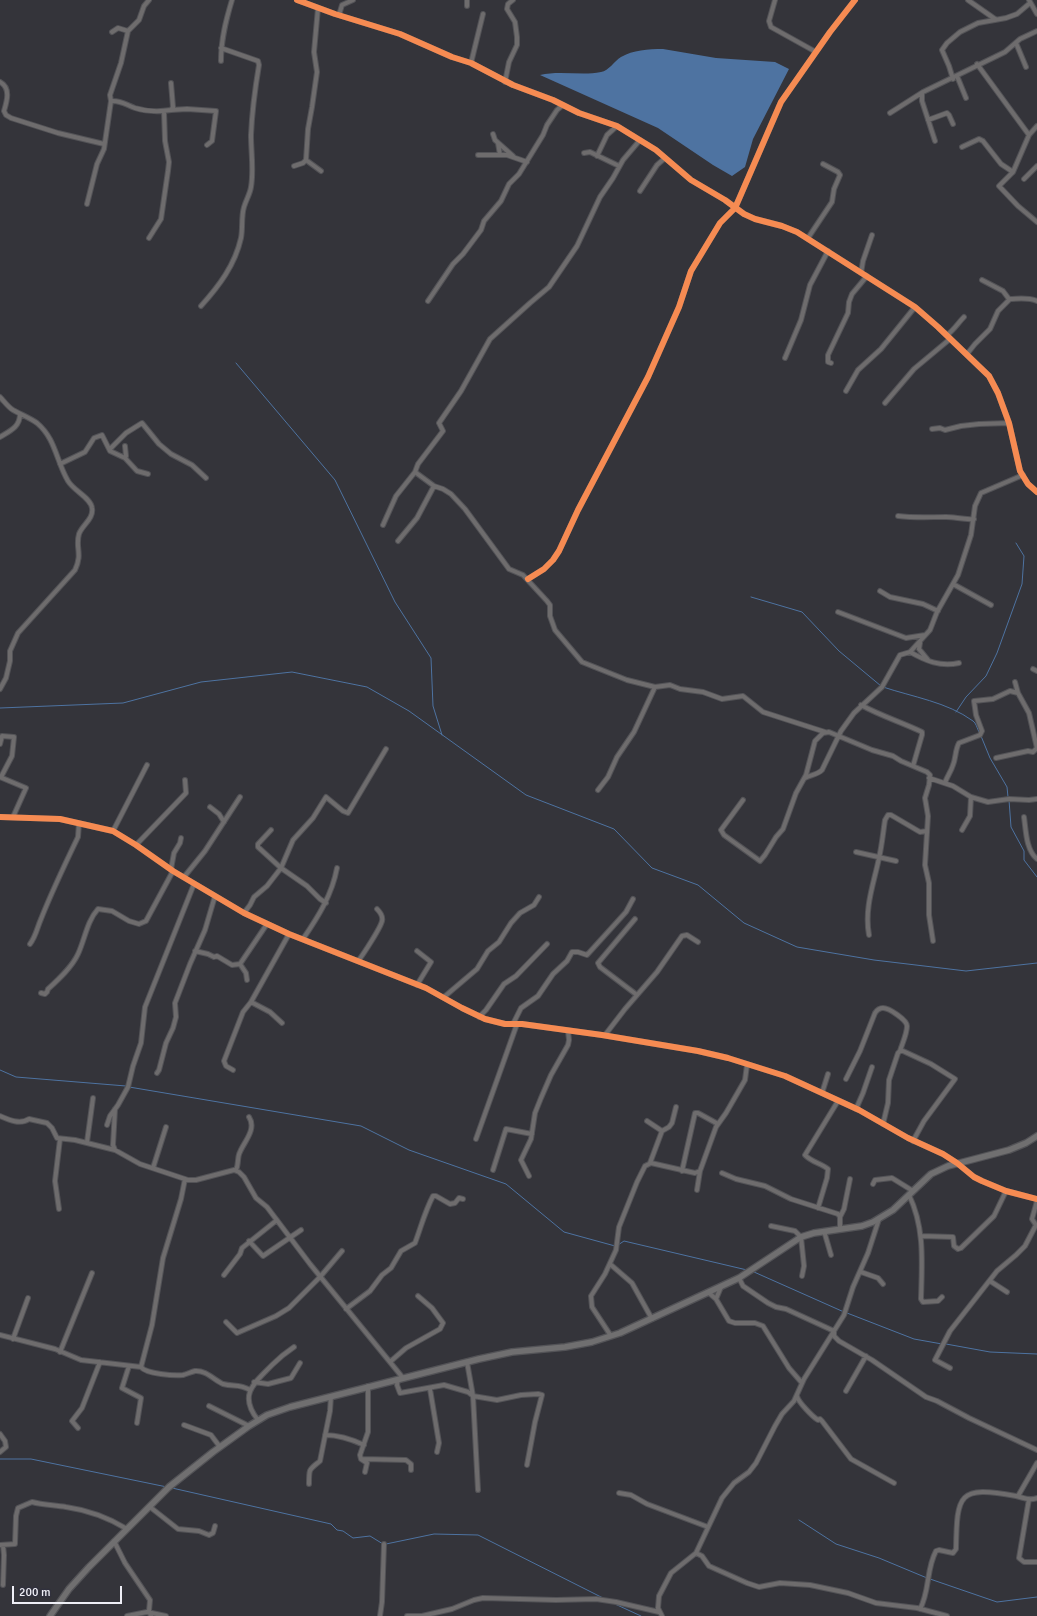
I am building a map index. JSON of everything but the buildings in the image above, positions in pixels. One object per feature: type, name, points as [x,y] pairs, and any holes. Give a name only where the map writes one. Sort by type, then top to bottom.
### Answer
[{"type":"main road","points":[[50,1616],[78,1578],[169,1487],[220,1447],[258,1420],[280,1410],[368,1386],[467,1362],[512,1352],[572,1346],[611,1336],[709,1293],[739,1278],[801,1237],[840,1228],[862,1226],[879,1219],[893,1210],[931,1174],[957,1163],[1008,1150],[1026,1143],[1037,1136]]},
{"type":"street","points":[[87,204],[96,164],[104,149],[111,101],[111,90],[121,63],[128,31],[139,20],[144,6],[149,0]]},
{"type":"street","points":[[221,61],[224,24],[232,0]]},
{"type":"street","points":[[297,0],[400,34],[452,57],[471,63],[505,82],[617,126],[656,150],[691,180],[725,200],[735,208],[755,219],[787,228],[808,238],[916,307],[989,376],[994,384],[1009,423],[1023,476],[1028,484],[1037,492]]},
{"type":"street","points":[[339,15],[343,2],[352,0]]},
{"type":"street","points":[[467,0],[467,6]]},
{"type":"street","points":[[505,82],[510,62],[517,45],[516,28],[506,9],[508,4],[513,0]]},
{"type":"street","points":[[775,0],[770,21],[771,27],[816,52]]},
{"type":"street","points":[[528,579],[544,569],[559,551],[578,510],[648,377],[679,307],[691,271],[720,223],[735,208],[781,102],[855,0]]},
{"type":"street","points":[[968,0],[995,19]]},
{"type":"street","points":[[966,98],[949,66],[942,48],[960,32],[978,23],[1017,14],[1030,1],[1037,14]]},
{"type":"street","points":[[294,166],[303,163],[306,160],[308,129],[316,72],[314,52],[318,8]]},
{"type":"street","points":[[471,63],[483,14]]},
{"type":"street","points":[[112,32],[118,28],[128,31]]},
{"type":"street","points":[[890,113],[922,93],[955,77],[977,64],[1005,52],[1020,39],[1037,31]]},
{"type":"street","points":[[1016,43],[1026,66]]},
{"type":"street","points":[[202,306],[224,278],[239,243],[244,208],[251,187],[253,163],[251,136],[252,107],[259,65],[258,61],[221,48]]},
{"type":"street","points":[[977,64],[1029,135]]},
{"type":"street","points":[[0,82],[4,84],[7,91],[4,111],[11,118],[58,133],[104,144]]},
{"type":"street","points":[[171,83],[173,107],[171,110]]},
{"type":"street","points":[[922,93],[922,101],[935,141]]},
{"type":"street","points":[[111,101],[122,102],[134,108],[155,112],[187,109],[214,110],[216,111],[212,141],[207,145]]},
{"type":"street","points":[[428,301],[453,264],[463,254],[481,230],[484,221],[501,201],[509,184],[517,178],[543,135],[547,125],[557,110],[563,105]]},
{"type":"street","points":[[149,238],[161,219],[168,171],[169,162],[165,141],[164,111]]},
{"type":"street","points":[[928,120],[947,113],[953,124]]},
{"type":"street","points":[[597,156],[607,135],[617,126]]},
{"type":"street","points":[[1037,126],[1029,135],[1013,172],[999,186],[1018,206],[1037,222]]},
{"type":"street","points":[[493,134],[498,143],[514,156],[527,162]]},
{"type":"street","points":[[383,525],[396,496],[415,472],[418,464],[441,436],[443,431],[440,428],[439,423],[469,379],[484,348],[494,335],[549,288],[576,246],[600,197],[619,166],[640,140]]},
{"type":"street","points":[[962,147],[981,140],[1001,164],[1013,172]]},
{"type":"street","points":[[498,143],[500,155]]},
{"type":"street","points":[[584,153],[590,152],[619,166]]},
{"type":"street","points":[[478,155],[514,156]]},
{"type":"street","points":[[640,191],[657,165],[665,158]]},
{"type":"street","points":[[306,160],[321,171]]},
{"type":"street","points":[[808,238],[832,202],[834,188],[840,175],[838,172],[824,164]]},
{"type":"street","points":[[1024,179],[1037,166]]},
{"type":"street","points":[[862,273],[863,261],[872,235]]},
{"type":"street","points":[[785,358],[801,320],[810,285],[828,251]]},
{"type":"street","points":[[830,363],[828,362],[828,355],[848,313],[852,294],[867,276]]},
{"type":"street","points":[[982,280],[1003,291],[1008,298]]},
{"type":"street","points":[[1008,298],[1033,299],[1037,301]]},
{"type":"street","points":[[967,354],[990,329],[998,311],[1006,304],[1008,298]]},
{"type":"street","points":[[846,390],[858,370],[881,349],[916,307]]},
{"type":"street","points":[[945,333],[947,335],[951,332],[964,317]]},
{"type":"street","points":[[885,403],[914,370],[950,339]]},
{"type":"street","points":[[0,397],[11,409],[37,423],[52,440],[60,464],[69,482],[76,491],[89,500],[92,508],[90,519],[79,535],[79,561],[74,570],[18,633],[10,651],[10,661],[6,678],[0,689]]},
{"type":"street","points":[[0,437],[15,428],[20,420],[20,414]]},
{"type":"street","points":[[110,449],[126,434],[142,423],[159,444],[171,454],[192,465],[206,478]]},
{"type":"street","points":[[932,429],[940,428],[945,430],[979,424],[1009,423]]},
{"type":"street","points":[[60,464],[85,452],[94,438],[102,435],[110,451],[124,458],[137,471],[146,475],[148,474]]},
{"type":"street","points":[[124,458],[126,456],[126,446]]},
{"type":"street","points":[[415,472],[434,486],[443,488],[457,501],[465,509],[509,569],[521,573],[528,579],[550,605],[550,616],[555,630],[582,662],[627,680],[655,687],[670,685],[680,690],[703,692],[722,699],[743,696],[763,712],[839,736],[927,772],[930,775],[925,798],[928,811],[924,865],[929,883],[929,915],[934,941]]},
{"type":"street","points":[[804,778],[812,774],[817,774],[822,770],[839,736],[854,713],[879,690],[900,655],[910,652],[920,643],[932,627],[938,611],[962,566],[974,519],[975,506],[983,492],[1023,476]]},
{"type":"street","points":[[398,541],[417,518],[434,486]]},
{"type":"street","points":[[898,516],[917,518],[948,517],[964,520],[974,519]]},
{"type":"street","points":[[953,584],[991,605]]},
{"type":"street","points":[[880,591],[890,597],[923,604],[938,611]]},
{"type":"street","points":[[838,612],[906,638],[926,635]]},
{"type":"street","points":[[920,643],[919,649],[928,660]]},
{"type":"street","points":[[910,652],[921,659],[943,665],[959,663]]},
{"type":"street","points":[[996,758],[1028,751],[1033,752],[1037,749],[1029,713],[1018,693],[1015,682]]},
{"type":"street","points":[[598,790],[608,777],[617,757],[634,732],[655,687]]},
{"type":"street","points":[[945,783],[954,764],[956,749],[959,743],[973,738],[982,731],[976,715],[974,700],[993,699],[1010,691],[1018,693]]},
{"type":"street","points":[[861,705],[879,715],[901,722],[922,732],[914,766]]},
{"type":"street","points":[[743,800],[721,830],[724,835],[760,861],[776,836],[783,829],[796,793],[804,778],[815,741],[826,732]]},
{"type":"street","points":[[0,744],[2,736],[14,737],[12,756],[1,777],[26,788],[13,817]]},
{"type":"street","points":[[244,913],[254,897],[267,886],[281,868],[293,840],[313,818],[326,797],[343,811],[348,813],[386,749]]},
{"type":"street","points":[[113,831],[147,766]]},
{"type":"street","points":[[929,778],[953,786],[971,797],[988,802],[1009,799],[1037,799]]},
{"type":"street","points":[[136,845],[186,793],[187,787],[185,780]]},
{"type":"street","points":[[184,877],[205,851],[240,797]]},
{"type":"street","points":[[962,830],[970,816],[971,797]]},
{"type":"street","points":[[210,807],[219,814],[224,822]]},
{"type":"street","points":[[869,935],[868,915],[871,889],[880,858],[885,820],[888,815],[891,815],[920,832],[927,831]]},
{"type":"street","points":[[0,817],[60,819],[113,831],[194,884],[244,913],[289,934],[417,985],[479,1017],[499,1023],[605,1035],[698,1051],[728,1058],[785,1076],[856,1109],[913,1141],[943,1154],[974,1177],[1006,1191],[1037,1200],[1032,1219],[1037,1225],[1025,1246],[1016,1255],[1002,1265],[950,1331],[940,1348],[936,1361],[950,1368]]},
{"type":"street","points":[[1024,817],[1026,840],[1037,859]]},
{"type":"street","points":[[30,944],[36,937],[36,932],[41,918],[78,837],[80,823]]},
{"type":"street","points":[[272,830],[258,844],[258,847],[281,868],[307,886],[326,903]]},
{"type":"street","points":[[41,993],[45,994],[47,992],[48,988],[67,969],[78,954],[88,924],[98,909],[112,910],[130,921],[139,924],[146,921],[172,870],[174,853],[180,844],[181,838]]},
{"type":"street","points":[[856,852],[896,861]]},
{"type":"street","points":[[302,939],[326,903],[337,868]]},
{"type":"street","points":[[108,1125],[110,1116],[116,1109],[128,1087],[132,1066],[141,1043],[145,1008],[194,884]]},
{"type":"street","points":[[157,1073],[166,1042],[173,1028],[176,1017],[175,1003],[195,951],[205,930],[215,896]]},
{"type":"street","points":[[444,998],[477,969],[488,951],[498,942],[511,923],[520,914],[534,905],[539,897]]},
{"type":"street","points":[[476,1139],[521,1008],[538,996],[553,974],[566,961],[572,952],[587,955],[626,912],[633,899]]},
{"type":"street","points":[[358,961],[366,952],[382,921],[380,913],[377,909]]},
{"type":"street","points":[[634,919],[598,963],[600,967],[637,995]]},
{"type":"street","points":[[195,951],[214,957],[217,956],[232,965],[240,964],[267,924]]},
{"type":"street","points":[[233,1070],[226,1066],[224,1061],[243,1012],[251,1002],[289,934]]},
{"type":"street","points":[[605,1035],[657,972],[682,936],[687,935],[698,942]]},
{"type":"street","points":[[479,1017],[486,1010],[504,984],[516,976],[547,944]]},
{"type":"street","points":[[417,951],[431,962],[417,985]]},
{"type":"street","points":[[240,964],[246,973],[247,980]]},
{"type":"street","points":[[251,1002],[270,1012],[282,1023]]},
{"type":"street","points":[[846,1079],[860,1051],[875,1013],[879,1009],[887,1009],[905,1021],[907,1026],[900,1051],[889,1080],[888,1103],[883,1124]]},
{"type":"street","points":[[529,1176],[521,1160],[532,1134],[535,1113],[551,1075],[568,1045],[568,1031]]},
{"type":"street","points":[[900,1051],[931,1064],[956,1080],[924,1121],[913,1141]]},
{"type":"street","points":[[697,1190],[700,1171],[718,1124],[745,1080],[747,1065]]},
{"type":"street","points":[[856,1109],[872,1067]]},
{"type":"street","points":[[822,1093],[828,1074]]},
{"type":"street","points":[[87,1142],[93,1098]]},
{"type":"street","points":[[818,1208],[827,1178],[828,1169],[823,1165],[809,1160],[805,1155],[838,1101]]},
{"type":"street","points":[[611,1336],[592,1307],[591,1300],[594,1291],[603,1278],[616,1250],[619,1229],[628,1203],[645,1166],[650,1163],[662,1131],[669,1127],[672,1123],[676,1107]]},
{"type":"street","points":[[115,1150],[113,1145],[116,1109]]},
{"type":"street","points":[[682,1171],[695,1113],[698,1113],[718,1124]]},
{"type":"street","points":[[0,1116],[17,1121],[24,1122],[28,1119],[47,1123],[52,1128],[55,1136],[60,1139],[68,1138],[115,1150],[140,1164],[184,1180],[196,1180],[236,1170],[239,1165],[239,1153],[249,1138],[251,1120],[249,1117]]},
{"type":"street","points":[[647,1121],[662,1131]]},
{"type":"street","points":[[153,1168],[166,1127]]},
{"type":"street","points":[[493,1170],[506,1129],[532,1134]]},
{"type":"street","points":[[59,1210],[55,1181],[60,1139]]},
{"type":"street","points":[[650,1163],[682,1171],[695,1173],[700,1171]]},
{"type":"street","points":[[236,1170],[244,1177],[256,1198],[267,1207],[320,1277],[391,1361],[400,1378],[397,1385],[400,1393],[444,1385],[468,1392],[473,1396],[497,1400],[521,1395],[542,1395],[527,1465]]},
{"type":"street","points":[[722,1173],[736,1179],[765,1186],[791,1199],[838,1214],[840,1217]]},
{"type":"street","points":[[873,1184],[875,1180],[878,1179],[892,1178],[911,1193],[921,1236],[921,1299],[923,1302],[938,1301],[942,1297]]},
{"type":"street","points":[[840,1228],[840,1217],[844,1209],[850,1179]]},
{"type":"street","points":[[141,1367],[152,1325],[163,1258],[181,1199],[184,1180]]},
{"type":"street","points":[[921,1236],[953,1237],[954,1246],[958,1249],[961,1248],[994,1216],[1006,1191]]},
{"type":"street","points":[[346,1308],[370,1291],[382,1275],[391,1268],[401,1251],[415,1243],[418,1231],[422,1225],[424,1213],[433,1196],[436,1196],[450,1204],[455,1203],[459,1198],[463,1198]]},
{"type":"street","points":[[662,1616],[659,1612],[659,1596],[671,1573],[675,1568],[696,1553],[722,1498],[734,1483],[749,1472],[756,1463],[782,1414],[797,1395],[802,1383],[844,1315],[853,1286],[861,1272],[879,1219]]},
{"type":"street","points":[[224,1275],[240,1254],[242,1248],[277,1220]]},
{"type":"street","points":[[772,1226],[794,1232],[801,1237],[804,1266],[802,1276]]},
{"type":"street","points":[[249,1241],[263,1256],[301,1230]]},
{"type":"street","points":[[824,1231],[831,1255]]},
{"type":"street","points":[[226,1322],[237,1333],[276,1316],[289,1308],[320,1277],[342,1251]]},
{"type":"street","points":[[610,1264],[632,1283],[652,1318]]},
{"type":"street","points":[[861,1272],[878,1278],[884,1284]]},
{"type":"street","points":[[60,1352],[92,1273]]},
{"type":"street","points":[[739,1278],[743,1286],[768,1303],[776,1307],[786,1309],[834,1331]]},
{"type":"street","points":[[990,1281],[1007,1292]]},
{"type":"street","points":[[716,1299],[721,1287]]},
{"type":"street","points":[[709,1293],[716,1299],[729,1321],[734,1323],[755,1323],[763,1326],[789,1368],[802,1383]]},
{"type":"street","points":[[391,1361],[406,1348],[440,1328],[443,1323],[432,1308],[418,1296]]},
{"type":"street","points":[[13,1339],[28,1298]]},
{"type":"street","points":[[834,1331],[834,1336],[839,1341],[866,1356],[926,1397],[1037,1450]]},
{"type":"street","points":[[0,1335],[60,1352],[81,1360],[141,1367],[146,1371],[163,1374],[183,1375],[197,1371],[206,1373],[213,1379],[224,1384],[240,1385],[250,1390]]},
{"type":"street","points":[[258,1420],[251,1410],[249,1402],[250,1390],[254,1382],[277,1358],[294,1347]]},
{"type":"street","points":[[846,1390],[866,1356]]},
{"type":"street","points":[[78,1428],[72,1421],[82,1408],[100,1362]]},
{"type":"street","points":[[467,1362],[473,1396],[478,1490]]},
{"type":"street","points":[[254,1382],[268,1384],[291,1378],[300,1363]]},
{"type":"street","points":[[129,1366],[122,1388],[141,1398],[138,1423]]},
{"type":"street","points":[[365,1472],[367,1463],[360,1455],[368,1432],[368,1386]]},
{"type":"street","points":[[430,1388],[439,1443],[437,1452]]},
{"type":"street","points":[[797,1395],[798,1401],[813,1417],[822,1421],[851,1459],[894,1482]]},
{"type":"street","points":[[309,1484],[310,1469],[314,1464],[320,1461],[330,1411],[331,1396]]},
{"type":"street","points":[[209,1406],[249,1426]]},
{"type":"street","points":[[184,1426],[211,1435],[220,1447]]},
{"type":"street","points":[[0,1434],[6,1444],[6,1447],[0,1452]]},
{"type":"street","points":[[324,1435],[349,1438],[364,1445]]},
{"type":"street","points":[[362,1459],[406,1460],[411,1464],[411,1470]]},
{"type":"street","points":[[1018,1496],[1037,1463]]},
{"type":"street","points":[[920,1609],[925,1596],[929,1571],[936,1551],[939,1550],[953,1553],[956,1549],[958,1510],[964,1498],[974,1492],[979,1491],[1018,1496],[1029,1499],[1037,1498]]},
{"type":"street","points":[[619,1493],[631,1496],[647,1504],[708,1527]]},
{"type":"street","points":[[1029,1499],[1019,1558],[1024,1562],[1037,1562]]},
{"type":"street","points":[[3,1585],[4,1555],[1,1545],[15,1544],[16,1516],[18,1508],[32,1502],[44,1506],[65,1507],[87,1512],[116,1522],[127,1529]]},
{"type":"street","points":[[150,1507],[180,1530],[199,1531],[209,1535],[213,1533],[215,1526]]},
{"type":"street","points":[[114,1541],[125,1563],[150,1600],[150,1614]]},
{"type":"street","points":[[380,1616],[382,1602],[384,1544]]},
{"type":"street","points":[[696,1553],[702,1556],[704,1561],[709,1566],[759,1587],[780,1583],[810,1585],[848,1593],[876,1603],[920,1609],[947,1616]]},
{"type":"street","points":[[407,1616],[422,1616],[452,1610],[474,1600],[483,1598],[556,1600],[596,1599],[659,1612]]},
{"type":"street","points":[[127,1616],[144,1612],[166,1616]]},
{"type":"water","points":[[663,49],[716,58],[775,62],[789,69],[753,139],[745,167],[732,176],[658,128],[540,75],[555,73],[601,72],[607,70],[621,57],[636,51]]},
{"type":"waterway","points":[[236,363],[335,480],[395,602],[431,658],[433,706],[442,735]]},
{"type":"waterway","points":[[956,712],[966,697],[986,676],[997,653],[1022,584],[1024,556],[1016,543]]},
{"type":"waterway","points":[[751,597],[802,612],[839,651],[881,686]]},
{"type":"waterway","points":[[0,708],[123,703],[201,682],[292,672],[367,687],[409,711],[526,795],[614,829],[652,868],[698,885],[744,923],[797,947],[874,960],[966,971],[1037,963]]},
{"type":"waterway","points":[[883,687],[930,701],[963,714],[976,724],[979,732]]},
{"type":"waterway","points":[[981,736],[990,758],[1007,787],[1008,797]]},
{"type":"waterway","points":[[1009,800],[1011,827],[1024,851],[1024,860],[1037,877]]},
{"type":"waterway","points":[[0,1070],[16,1077],[126,1086]]},
{"type":"waterway","points":[[129,1087],[361,1126],[409,1150],[506,1184],[564,1232],[615,1246]]},
{"type":"waterway","points":[[618,1245],[624,1241],[747,1270]]},
{"type":"waterway","points":[[754,1272],[844,1312]]},
{"type":"waterway","points":[[847,1313],[914,1339],[942,1344]]},
{"type":"waterway","points":[[946,1344],[990,1352],[1037,1354]]},
{"type":"waterway","points":[[0,1459],[31,1459],[167,1487]]},
{"type":"waterway","points":[[172,1488],[331,1524],[337,1530],[343,1531],[353,1538],[370,1536],[383,1544]]},
{"type":"waterway","points":[[799,1520],[836,1544],[879,1558],[927,1578]]},
{"type":"waterway","points":[[386,1544],[434,1534],[478,1535],[603,1598]]},
{"type":"waterway","points":[[930,1579],[997,1602],[1037,1597]]},
{"type":"waterway","points":[[615,1604],[641,1616]]},
{"type":"cycle path","points":[[297,0],[335,14],[400,34],[452,57],[471,63],[513,85],[553,100],[579,113],[617,126],[656,150],[691,180],[725,200],[744,214],[797,232],[915,307],[989,376],[998,393],[1009,423],[1020,471],[1028,484],[1037,492]]},
{"type":"cycle path","points":[[528,579],[544,569],[559,551],[578,510],[648,377],[679,307],[691,271],[720,223],[735,208],[781,102],[830,32],[855,0]]},
{"type":"cycle path","points":[[0,817],[60,819],[113,831],[173,871],[244,913],[289,934],[426,988],[485,1019],[505,1024],[522,1024],[602,1035],[698,1051],[728,1058],[785,1076],[859,1110],[908,1138],[943,1154],[974,1177],[982,1181],[1006,1191],[1037,1199]]}]
